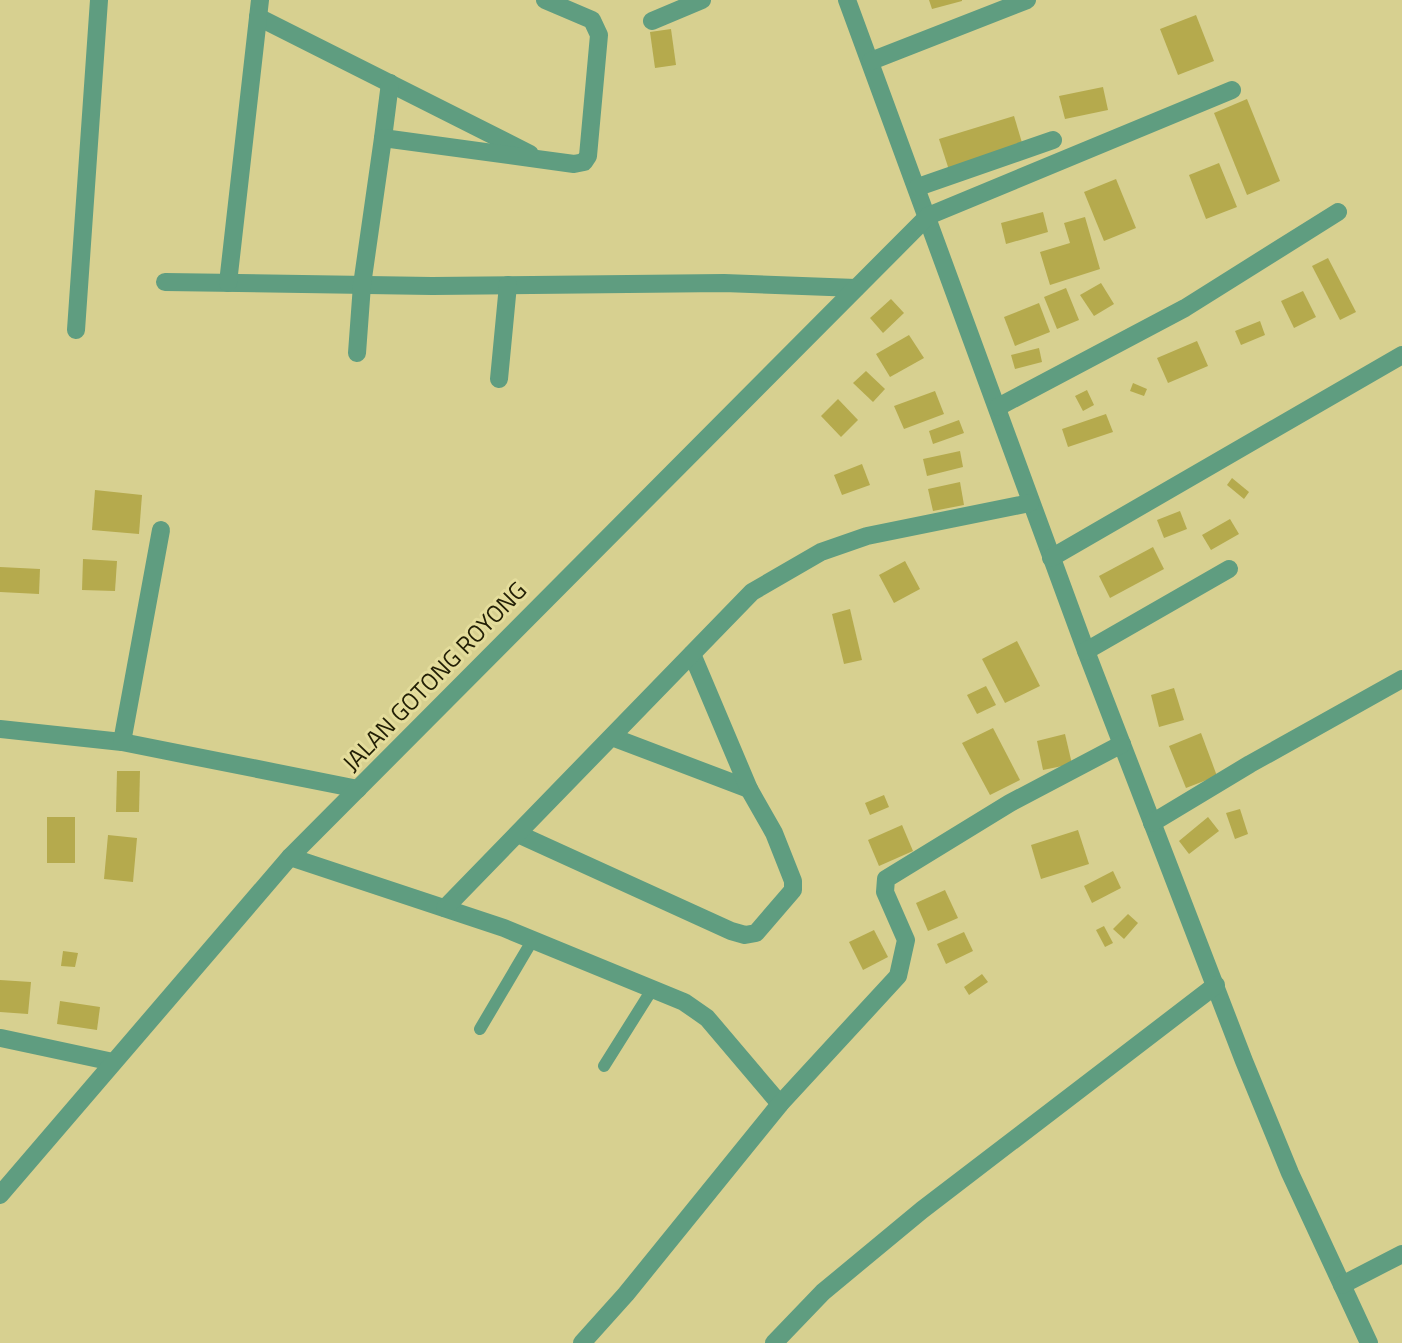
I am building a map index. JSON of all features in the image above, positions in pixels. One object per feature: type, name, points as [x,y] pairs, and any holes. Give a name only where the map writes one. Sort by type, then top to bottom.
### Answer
[{"type":"street","points":[[76,330],[99,0]]},
{"type":"street","points":[[383,138],[574,164],[583,162],[588,156],[600,44],[597,27],[592,20],[545,0]]},
{"type":"street","points":[[652,21],[702,0]]},
{"type":"street","points":[[847,0],[918,187],[1030,503],[1152,823],[1290,1173],[1369,1343]]},
{"type":"street","points":[[871,61],[1027,0]]},
{"type":"street","points":[[228,283],[259,8],[390,83],[544,160]]},
{"type":"street","points":[[357,353],[362,285],[390,83]]},
{"type":"street","points":[[928,216],[1232,90]]},
{"type":"street","points":[[918,187],[1052,140]]},
{"type":"street","points":[[998,407],[1185,308],[1338,212]]},
{"type":"street","name":"JALAN GOTONG ROYONG","points":[[0,1195],[290,857],[928,216]]},
{"type":"street","points":[[165,282],[362,285],[724,283],[856,288]]},
{"type":"street","points":[[499,380],[508,285]]},
{"type":"street","points":[[1051,558],[1402,355]]},
{"type":"street","points":[[445,908],[752,592],[821,552],[867,536],[1030,503]]},
{"type":"street","points":[[122,743],[161,530]]},
{"type":"street","points":[[1086,651],[1229,569]]},
{"type":"street","points":[[518,834],[731,931],[751,934],[760,929],[794,886],[774,833],[749,789],[692,654]]},
{"type":"street","points":[[1152,823],[1250,764],[1402,679]]},
{"type":"street","points":[[0,729],[122,743],[358,789]]},
{"type":"street","points":[[612,737],[749,789]]},
{"type":"street","points":[[582,1343],[626,1294],[780,1104],[898,976],[906,940],[885,891],[886,879],[1010,803],[1122,744]]},
{"type":"street","points":[[290,857],[445,908],[684,1002],[707,1018],[780,1104]]},
{"type":"street","points":[[782,1340],[823,1292],[922,1210],[1216,985]]},
{"type":"street","points":[[1,1038],[113,1062]]},
{"type":"street","points":[[1342,1285],[1402,1254]]},
{"type":"lane","points":[[480,1029],[532,941]]},
{"type":"lane","points":[[604,1066],[653,988]]},
{"type":"building","points":[[929,0],[962,0],[962,1],[932,9]]},
{"type":"building","points":[[1196,15],[1214,61],[1178,75],[1160,29]]},
{"type":"building","points":[[671,29],[676,65],[655,68],[650,32]]},
{"type":"building","points":[[1103,87],[1108,110],[1065,119],[1059,96]]},
{"type":"building","points":[[1247,99],[1280,181],[1247,195],[1214,113]]},
{"type":"building","points":[[1014,116],[1023,146],[949,170],[939,139]]},
{"type":"building","points":[[1219,163],[1237,207],[1206,219],[1189,175]]},
{"type":"building","points":[[1116,179],[1136,228],[1104,241],[1084,192]]},
{"type":"building","points":[[1043,212],[1048,232],[1006,244],[1001,223]]},
{"type":"building","points":[[1085,217],[1100,269],[1050,285],[1040,252],[1070,243],[1064,223]]},
{"type":"building","points":[[1328,258],[1356,312],[1340,320],[1312,266]]},
{"type":"building","points":[[1101,283],[1114,304],[1094,316],[1080,295]]},
{"type":"building","points":[[1066,288],[1079,320],[1057,329],[1044,297]]},
{"type":"building","points":[[1303,291],[1316,317],[1294,328],[1281,301]]},
{"type":"building","points":[[891,299],[904,313],[883,333],[870,318]]},
{"type":"building","points":[[1039,303],[1050,332],[1015,346],[1004,317]]},
{"type":"building","points":[[1260,321],[1265,335],[1241,345],[1235,331]]},
{"type":"building","points":[[909,335],[924,358],[890,377],[876,354]]},
{"type":"building","points":[[1197,341],[1208,366],[1168,383],[1157,358]]},
{"type":"building","points":[[1039,348],[1042,362],[1015,369],[1011,355]]},
{"type":"building","points":[[866,371],[885,389],[873,402],[853,383]]},
{"type":"building","points":[[1133,383],[1147,389],[1144,396],[1130,391]]},
{"type":"building","points":[[1087,390],[1094,405],[1083,411],[1075,396]]},
{"type":"building","points":[[935,391],[944,414],[904,429],[894,406]]},
{"type":"building","points":[[838,399],[858,420],[841,437],[821,416]]},
{"type":"building","points":[[1106,414],[1113,432],[1068,447],[1062,429]]},
{"type":"building","points":[[959,420],[964,433],[933,444],[929,431]]},
{"type":"building","points":[[960,451],[963,467],[927,476],[923,459]]},
{"type":"building","points":[[862,464],[870,485],[842,495],[834,475]]},
{"type":"building","points":[[1232,478],[1249,492],[1244,499],[1227,485]]},
{"type":"building","points":[[960,482],[964,505],[933,511],[928,489]]},
{"type":"building","points":[[95,490],[142,495],[139,534],[92,530]]},
{"type":"building","points":[[1180,511],[1187,529],[1164,538],[1157,520]]},
{"type":"building","points":[[1230,519],[1239,534],[1211,550],[1202,535]]},
{"type":"building","points":[[1153,547],[1164,569],[1110,598],[1099,576]]},
{"type":"building","points":[[83,559],[117,561],[115,591],[82,590]]},
{"type":"building","points":[[905,561],[920,589],[894,603],[879,575]]},
{"type":"building","points":[[0,567],[40,569],[39,594],[0,592]]},
{"type":"building","points":[[850,609],[862,660],[844,664],[832,614]]},
{"type":"building","points":[[1017,641],[1040,686],[1005,703],[982,659]]},
{"type":"building","points":[[986,686],[996,705],[977,714],[967,695]]},
{"type":"building","points":[[1174,688],[1184,720],[1159,727],[1151,695]]},
{"type":"building","points":[[993,728],[1020,780],[990,795],[962,743]]},
{"type":"building","points":[[1201,733],[1217,776],[1186,788],[1169,746]]},
{"type":"building","points":[[1065,734],[1072,764],[1043,770],[1037,741]]},
{"type":"building","points":[[117,771],[140,771],[139,812],[116,812]]},
{"type":"building","points":[[884,795],[889,807],[870,815],[865,803]]},
{"type":"building","points":[[1240,809],[1248,834],[1235,839],[1226,813]]},
{"type":"building","points":[[47,817],[75,817],[75,863],[47,863]]},
{"type":"building","points":[[1208,817],[1219,831],[1189,854],[1179,841]]},
{"type":"building","points":[[902,825],[913,851],[879,866],[868,840]]},
{"type":"building","points":[[1078,830],[1089,864],[1041,879],[1031,845]]},
{"type":"building","points":[[108,835],[137,838],[133,882],[104,879]]},
{"type":"building","points":[[1113,871],[1121,888],[1092,903],[1084,886]]},
{"type":"building","points":[[945,890],[958,918],[928,931],[916,903]]},
{"type":"building","points":[[1128,914],[1138,923],[1124,939],[1113,929]]},
{"type":"building","points":[[1104,926],[1113,943],[1105,947],[1096,930]]},
{"type":"building","points":[[874,930],[888,957],[863,970],[849,942]]},
{"type":"building","points":[[964,932],[973,951],[946,964],[937,944]]},
{"type":"building","points":[[63,951],[78,953],[75,967],[61,966]]},
{"type":"building","points":[[982,974],[988,982],[969,995],[964,987]]},
{"type":"building","points":[[0,980],[31,982],[28,1014],[0,1012]]},
{"type":"building","points":[[60,1001],[100,1007],[97,1030],[57,1024]]}]
